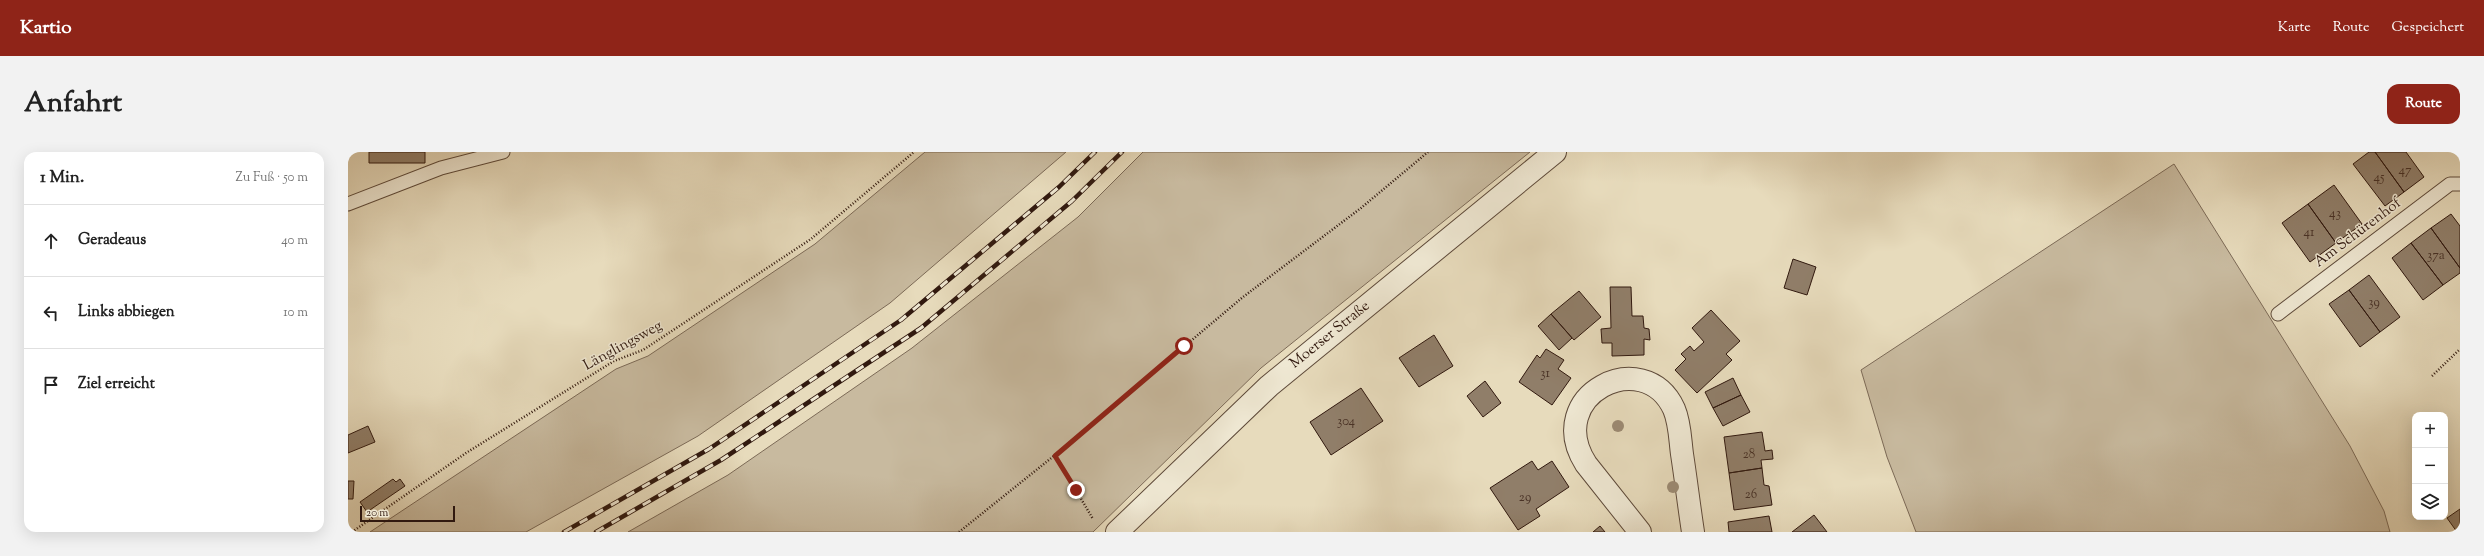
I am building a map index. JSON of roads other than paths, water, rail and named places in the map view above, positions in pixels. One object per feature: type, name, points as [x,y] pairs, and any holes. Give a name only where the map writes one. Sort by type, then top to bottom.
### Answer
[{"type":"street","name":"Moerser Straße","points":[[1107,529],[1268,386],[1555,152]]},
{"type":"street","points":[[1640,532],[1586,464],[1580,455],[1574,437],[1577,416],[1585,399],[1602,385],[1624,379],[1652,386],[1661,392],[1674,409],[1679,429],[1692,532]]},
{"type":"lane","points":[[348,204],[441,168],[503,152]]},
{"type":"lane","name":"Am Schürenhof","points":[[2278,314],[2450,184],[2460,184]]},
{"type":"railway","points":[[564,532],[709,449],[901,320],[1059,187],[1095,152]]},
{"type":"railway","points":[[596,532],[721,460],[921,328],[1072,201],[1122,152]]}]
